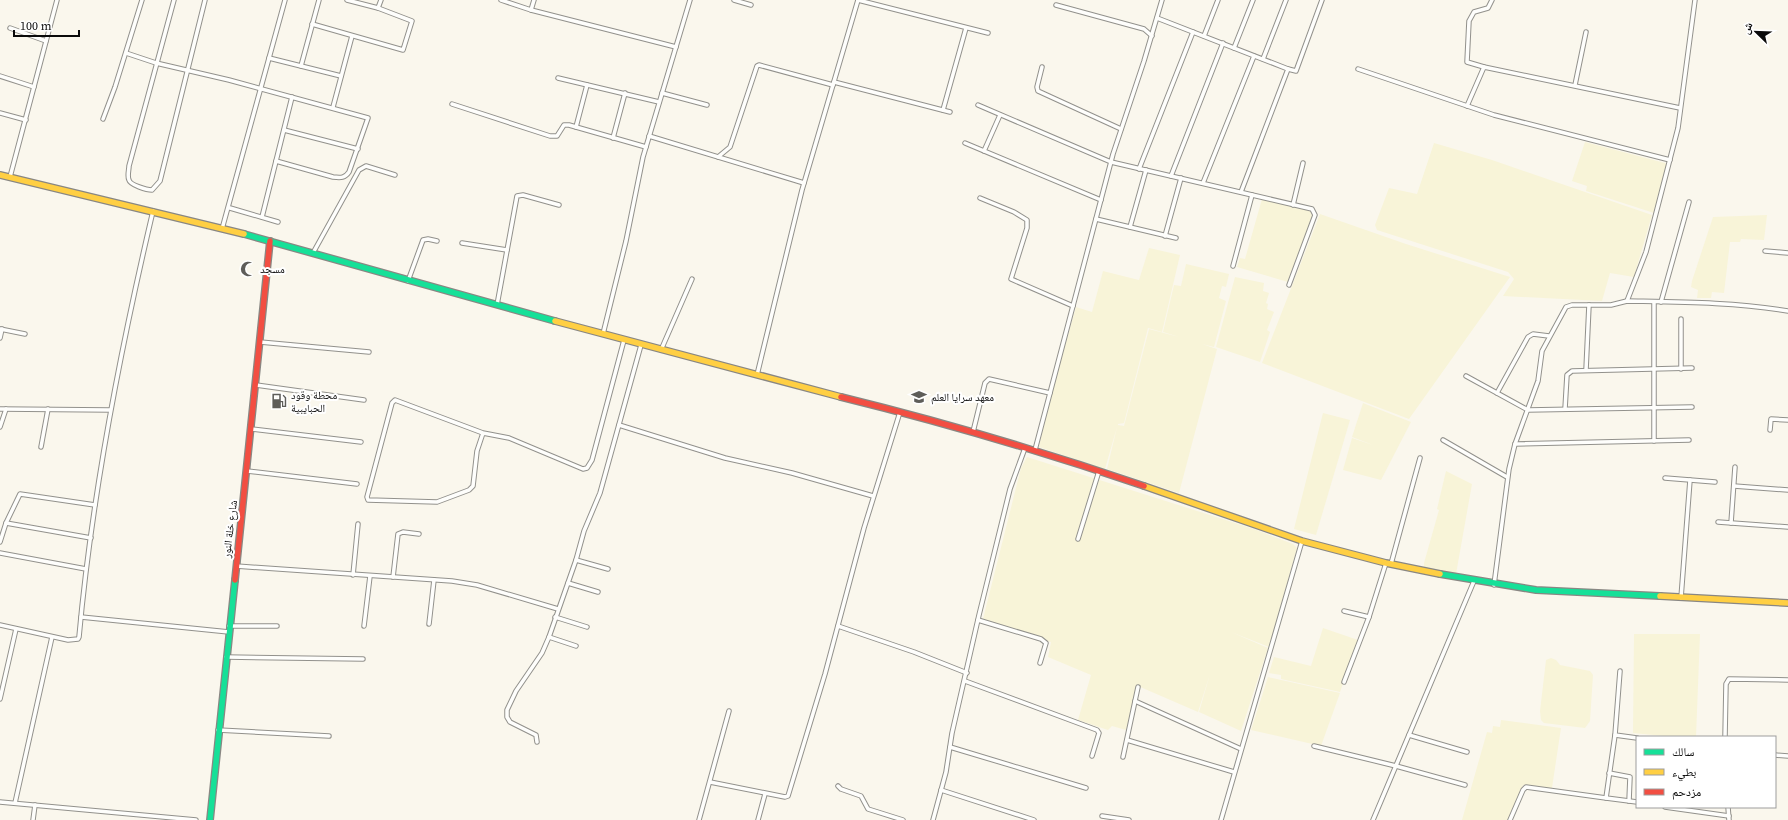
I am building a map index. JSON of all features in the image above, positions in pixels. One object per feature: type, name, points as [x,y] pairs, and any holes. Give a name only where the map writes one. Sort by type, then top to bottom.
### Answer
[{"type":"main road","points":[[0,175],[153,211],[270,241],[408,281],[641,345],[973,432],[1099,471],[1302,541],[1389,563],[1494,585],[1550,591],[1788,603]]},
{"type":"main road","name":"شارع خلة النور","points":[[210,820],[218,730],[247,471],[270,241]]},
{"type":"street","points":[[10,177],[57,0]]},
{"type":"street","points":[[103,119],[126,53],[142,0]]},
{"type":"street","points":[[174,0],[156,63],[128,174],[130,183],[148,190],[152,190],[160,181],[205,0]]},
{"type":"street","points":[[222,229],[230,208],[285,0]]},
{"type":"street","points":[[301,66],[319,0]]},
{"type":"street","points":[[312,24],[403,50],[412,21],[378,8],[347,0]]},
{"type":"street","points":[[378,8],[381,0]]},
{"type":"street","points":[[501,0],[531,10],[676,47]]},
{"type":"street","points":[[531,10],[534,0]]},
{"type":"street","points":[[603,334],[626,241],[646,147],[690,0]]},
{"type":"street","points":[[734,0],[751,5]]},
{"type":"street","points":[[757,375],[804,183],[858,0],[988,33]]},
{"type":"street","points":[[1035,450],[1111,162],[1152,36],[1162,0]]},
{"type":"street","points":[[1204,36],[1218,0]]},
{"type":"street","points":[[1234,48],[1252,0]]},
{"type":"street","points":[[1263,59],[1286,0]]},
{"type":"street","points":[[1157,18],[1296,71],[1322,0]]},
{"type":"street","points":[[1492,0],[1488,8],[1474,12],[1469,21],[1467,62],[1680,108]]},
{"type":"street","points":[[1627,301],[1646,252],[1678,128],[1695,0]]},
{"type":"street","points":[[1056,5],[1144,29],[1152,36]]},
{"type":"street","points":[[10,28],[46,40]]},
{"type":"street","points":[[943,110],[966,28]]},
{"type":"street","points":[[1139,168],[1193,32]]},
{"type":"street","points":[[1575,85],[1586,32]]},
{"type":"street","points":[[333,108],[352,36]]},
{"type":"street","points":[[1171,176],[1223,43]]},
{"type":"street","points":[[126,53],[156,63],[292,97],[368,118],[349,172],[342,178],[276,161]]},
{"type":"street","points":[[1203,183],[1254,56]]},
{"type":"street","points":[[269,58],[341,76]]},
{"type":"street","points":[[718,157],[730,147],[756,66],[759,65],[950,112]]},
{"type":"street","points":[[1467,106],[1484,66]]},
{"type":"street","points":[[1042,67],[1037,88],[1038,91],[1121,129]]},
{"type":"street","points":[[1241,192],[1288,69]]},
{"type":"street","points":[[1358,70],[1494,115],[1670,160]]},
{"type":"street","points":[[0,76],[34,87]]},
{"type":"street","points":[[558,78],[659,102]]},
{"type":"street","points":[[576,127],[587,85]]},
{"type":"street","points":[[662,93],[707,105]]},
{"type":"street","points":[[613,138],[625,94]]},
{"type":"street","points":[[262,217],[292,97]]},
{"type":"street","points":[[452,104],[550,136],[557,136],[564,125],[646,147]]},
{"type":"street","points":[[978,105],[1111,162],[1312,209],[1315,215],[1289,285]]},
{"type":"street","points":[[0,113],[26,120]]},
{"type":"street","points":[[984,151],[1000,115]]},
{"type":"street","points":[[284,130],[358,149]]},
{"type":"street","points":[[649,136],[804,183]]},
{"type":"street","points":[[965,143],[1101,200]]},
{"type":"street","points":[[1293,205],[1303,162]]},
{"type":"street","points":[[313,253],[359,170],[366,166],[395,175]]},
{"type":"street","points":[[1130,227],[1146,170]]},
{"type":"street","points":[[1165,236],[1181,178]]},
{"type":"street","points":[[498,305],[517,196],[523,195],[559,205]]},
{"type":"street","points":[[1233,266],[1252,195]]},
{"type":"street","points":[[980,198],[1014,212],[1027,220],[1027,228],[1011,279],[1073,306]]},
{"type":"street","points":[[1661,302],[1689,202]]},
{"type":"street","points":[[230,208],[278,222]]},
{"type":"street","points":[[0,625],[52,637],[78,639],[86,569],[110,410],[153,211]]},
{"type":"street","points":[[1096,219],[1176,238]]},
{"type":"street","points":[[408,281],[423,240],[428,239],[437,241]]},
{"type":"street","points":[[462,243],[507,250]]},
{"type":"street","points":[[1765,251],[1788,253]]},
{"type":"street","points":[[661,350],[692,279]]},
{"type":"street","points":[[1494,585],[1507,477],[1515,444],[1538,381],[1542,351],[1566,307],[1611,305],[1627,301],[1750,304],[1788,311]]},
{"type":"street","points":[[1654,302],[1654,441]]},
{"type":"street","points":[[1586,370],[1589,305]]},
{"type":"street","points":[[1681,320],[1682,369]]},
{"type":"street","points":[[0,338],[1,329],[24,334]]},
{"type":"street","points":[[1497,393],[1528,337],[1533,334],[1549,336]]},
{"type":"street","points":[[483,433],[477,451],[473,486],[469,490],[437,502],[368,500],[367,498],[390,410],[395,400],[483,433],[509,438],[583,469],[587,468],[592,460],[624,340]]},
{"type":"street","points":[[260,342],[369,352]]},
{"type":"street","points":[[537,742],[536,735],[510,722],[506,714],[510,702],[542,653],[549,638],[576,560],[584,531],[600,493],[641,345]]},
{"type":"street","points":[[1565,409],[1567,375],[1572,371],[1692,368]]},
{"type":"street","points":[[1466,376],[1528,410],[1692,407]]},
{"type":"street","points":[[973,432],[985,383],[989,379],[1050,393]]},
{"type":"street","points":[[256,385],[364,400]]},
{"type":"street","points":[[0,409],[110,410]]},
{"type":"street","points":[[0,427],[6,409]]},
{"type":"street","points":[[42,447],[48,409]]},
{"type":"street","points":[[710,782],[784,798],[788,796],[838,626],[873,496],[900,412]]},
{"type":"street","points":[[1770,430],[1771,419],[1788,420]]},
{"type":"street","points":[[620,425],[725,458],[792,473],[873,496]]},
{"type":"street","points":[[251,429],[361,442]]},
{"type":"street","points":[[1443,440],[1507,477]]},
{"type":"street","points":[[1515,444],[1689,440]]},
{"type":"street","points":[[933,820],[941,790],[978,620],[1010,489],[1025,448]]},
{"type":"street","points":[[1344,682],[1389,563],[1420,458]]},
{"type":"street","points":[[1731,523],[1735,467]]},
{"type":"street","points":[[247,471],[357,484]]},
{"type":"street","points":[[1078,539],[1099,471]]},
{"type":"street","points":[[1665,478],[1715,482]]},
{"type":"street","points":[[1682,598],[1690,480]]},
{"type":"street","points":[[1734,486],[1788,490]]},
{"type":"street","points":[[0,542],[6,523],[20,494],[96,505]]},
{"type":"street","points":[[1718,522],[1788,527]]},
{"type":"street","points":[[6,523],[91,538]]},
{"type":"street","points":[[353,575],[358,524]]},
{"type":"street","points":[[393,577],[398,534],[403,532],[419,534]]},
{"type":"street","points":[[1221,820],[1234,772],[1272,649],[1302,541]]},
{"type":"street","points":[[0,553],[86,569]]},
{"type":"street","points":[[576,560],[608,569]]},
{"type":"street","points":[[236,566],[434,580],[477,585],[558,609]]},
{"type":"street","points":[[364,626],[370,576]]},
{"type":"street","points":[[429,624],[434,580]]},
{"type":"street","points":[[1373,820],[1474,581]]},
{"type":"street","points":[[568,583],[598,592]]},
{"type":"street","points":[[1344,611],[1369,617]]},
{"type":"street","points":[[81,617],[229,629],[277,626]]},
{"type":"street","points":[[556,617],[587,627]]},
{"type":"street","points":[[978,620],[1041,639],[1046,643],[1040,662]]},
{"type":"street","points":[[838,626],[914,652],[966,673]]},
{"type":"street","points":[[0,699],[16,629]]},
{"type":"street","points":[[15,803],[52,637]]},
{"type":"street","points":[[549,638],[576,646]]},
{"type":"street","points":[[226,657],[363,659]]},
{"type":"street","points":[[1606,798],[1615,735],[1620,671]]},
{"type":"street","points":[[1725,736],[1726,684],[1729,679],[1788,680]]},
{"type":"street","points":[[965,681],[1097,730],[1099,733],[1092,756]]},
{"type":"street","points":[[1123,757],[1138,687]]},
{"type":"street","points":[[1135,701],[1241,749]]},
{"type":"street","points":[[699,820],[729,711]]},
{"type":"street","points":[[218,730],[329,736]]},
{"type":"street","points":[[1409,735],[1467,752]]},
{"type":"street","points":[[1615,735],[1636,738]]},
{"type":"street","points":[[1127,740],[1234,772]]},
{"type":"street","points":[[1314,746],[1465,785]]},
{"type":"street","points":[[950,747],[1086,788]]},
{"type":"street","points":[[1776,755],[1788,756]]},
{"type":"street","points":[[1609,773],[1630,777],[1629,801]]},
{"type":"street","points":[[838,786],[841,789],[861,796],[868,809],[891,818],[903,820]]},
{"type":"street","points":[[1510,820],[1523,790],[1526,787],[1636,802]]},
{"type":"street","points":[[941,790],[1034,820]]},
{"type":"street","points":[[758,820],[765,794]]},
{"type":"street","points":[[0,802],[196,820]]},
{"type":"street","points":[[33,820],[35,805]]},
{"type":"street","points":[[1671,808],[1729,818],[1728,808]]},
{"type":"street","points":[[1102,816],[1128,820]]},
{"type":"shaded area","points":[[1585,142],[1665,163],[1667,165],[1657,197],[1658,199],[1654,213],[1586,191],[1587,186],[1572,181]]},
{"type":"shaded area","points":[[1434,143],[1492,160],[1652,215],[1634,277],[1610,273],[1602,301],[1503,296],[1514,279],[1508,272],[1377,230],[1375,225],[1389,188],[1417,194]]},
{"type":"shaded area","points":[[1262,199],[1312,211],[1313,216],[1288,282],[1237,267],[1240,258],[1245,259]]},
{"type":"shaded area","points":[[1320,214],[1406,244],[1510,277],[1409,419],[1262,363]]},
{"type":"shaded area","points":[[1767,215],[1764,240],[1741,239],[1740,242],[1730,242],[1724,293],[1712,292],[1711,298],[1697,298],[1698,290],[1691,287],[1692,281],[1713,217]]},
{"type":"shaded area","points":[[1149,248],[1180,255],[1162,332],[1148,328],[1124,423],[1118,425],[1124,426],[1149,329],[1179,337],[1163,332],[1174,285],[1181,286],[1186,264],[1229,274],[1226,287],[1222,286],[1219,298],[1226,301],[1214,347],[1202,344],[1217,349],[1179,493],[1107,469],[1117,427],[1105,469],[1039,447],[1046,413],[1076,307],[1092,312],[1103,271],[1139,280]]},
{"type":"shaded area","points":[[1235,277],[1264,283],[1263,291],[1269,293],[1266,303],[1268,304],[1267,309],[1274,312],[1267,330],[1270,332],[1260,362],[1216,347]]},
{"type":"shaded area","points":[[1363,403],[1411,422],[1381,480],[1343,470],[1352,438],[1373,445],[1352,437]]},
{"type":"shaded area","points":[[1323,413],[1350,420],[1316,535],[1294,529]]},
{"type":"shaded area","points":[[1027,457],[1254,529],[1293,544],[1297,548],[1269,647],[1231,632],[1268,648],[1241,731],[1199,712],[1210,674],[1198,712],[1138,686],[1126,730],[1112,726],[1108,730],[1078,720],[1091,675],[1048,657],[1051,642],[1010,632],[983,619],[1021,468]]},
{"type":"shaded area","points":[[1446,471],[1472,484],[1456,574],[1424,567],[1439,510],[1437,509]]},
{"type":"shaded area","points":[[1323,628],[1358,640],[1340,692],[1281,679],[1281,675],[1269,673],[1274,657],[1311,666]]},
{"type":"shaded area","points":[[1634,634],[1700,634],[1696,736],[1664,736],[1633,733]]},
{"type":"shaded area","points":[[1551,658],[1556,660],[1560,665],[1590,671],[1593,675],[1590,721],[1585,728],[1544,723],[1541,720],[1540,711],[1546,660]]},
{"type":"shaded area","points":[[1268,677],[1340,693],[1321,746],[1251,730]]},
{"type":"shaded area","points":[[1501,720],[1561,728],[1552,788],[1523,785],[1513,808],[1510,820],[1462,820],[1487,732],[1492,733],[1493,726],[1500,727]]},
{"type":"traffic: fast","points":[[244,234],[555,321]]},
{"type":"traffic: fast","points":[[1440,574],[1536,590],[1660,596]]},
{"type":"traffic: fast","points":[[210,820],[235,580]]},
{"type":"traffic: slow","points":[[0,175],[244,234]]},
{"type":"traffic: slow","points":[[555,321],[841,397]]},
{"type":"traffic: slow","points":[[1144,486],[1302,541],[1386,563],[1440,574]]},
{"type":"traffic: slow","points":[[1660,596],[1788,603]]},
{"type":"traffic: jam","points":[[235,580],[270,241]]},
{"type":"traffic: jam","points":[[841,397],[993,438],[1144,486]]},
{"type":"place","name":"مسجد","points":[[248,269]]},
{"type":"place","name":"معهد سرايا العلم","points":[[919,397]]},
{"type":"place","name":"محطة وقود الحبايبية","points":[[279,401]]}]
